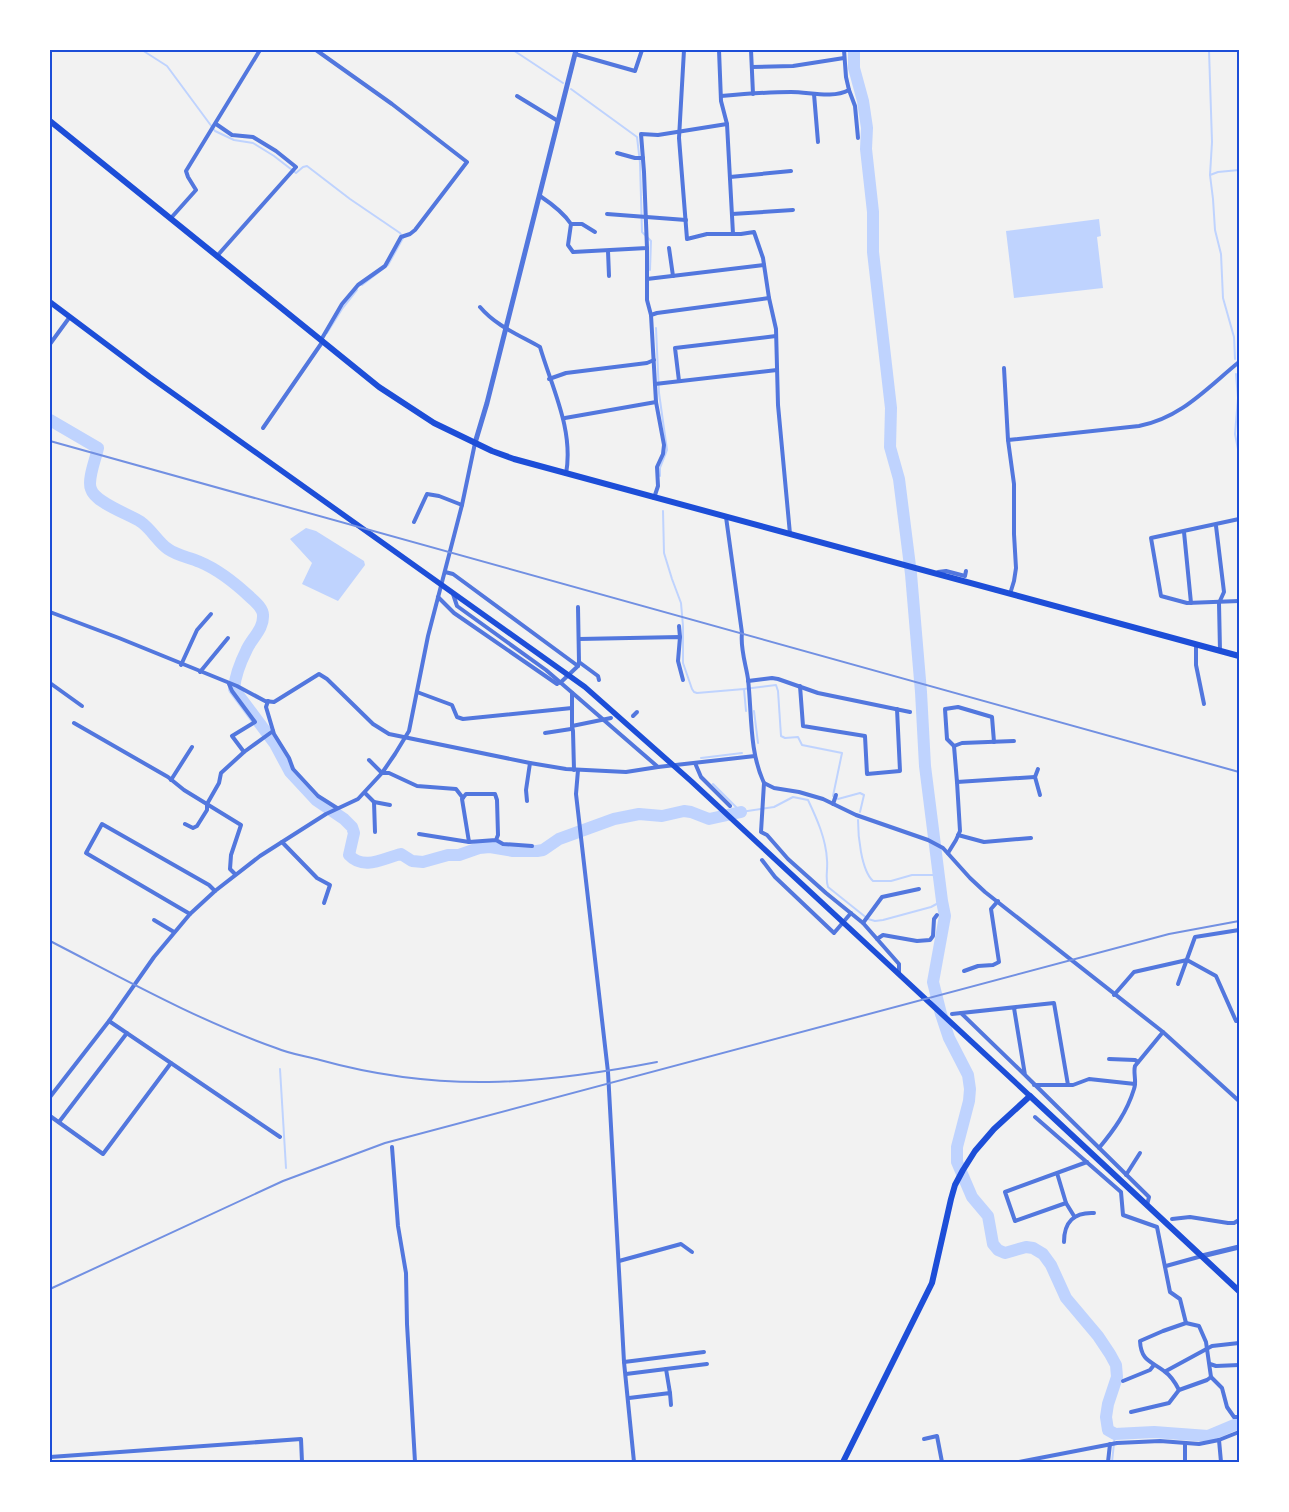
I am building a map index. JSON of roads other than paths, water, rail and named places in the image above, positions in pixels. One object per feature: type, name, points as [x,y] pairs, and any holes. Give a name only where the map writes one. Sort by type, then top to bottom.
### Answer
[{"type":"main road","points":[[51,123],[380,387],[434,423],[475,443],[514,459],[566,474],[1239,656]]},
{"type":"main road","points":[[50,302],[69,318],[335,510],[585,687],[684,775],[909,983],[1239,1292]]},
{"type":"main road","points":[[843,1462],[932,1283],[955,1186],[963,1170],[975,1151],[994,1129],[1030,1096]]},
{"type":"street","points":[[171,218],[196,190],[188,178],[186,170],[260,50]]},
{"type":"street","points":[[263,428],[322,341],[342,304],[352,290],[385,266],[401,237],[415,230],[467,162],[392,104],[316,50]]},
{"type":"street","points":[[50,1097],[109,1021],[144,970],[190,914],[235,874],[326,814],[354,802],[365,793],[382,773],[406,738],[475,443],[540,196],[575,52],[635,71],[642,50]]},
{"type":"street","points":[[684,50],[679,131],[688,239],[707,234],[754,232],[758,238],[776,336],[778,405],[790,534]]},
{"type":"street","points":[[719,50],[721,96],[727,124],[734,234]]},
{"type":"street","points":[[751,50],[753,94]]},
{"type":"street","points":[[844,50],[849,90],[855,106],[858,138]]},
{"type":"street","points":[[752,67],[793,66],[844,58]]},
{"type":"street","points":[[721,96],[793,92],[842,94],[849,90]]},
{"type":"street","points":[[814,94],[818,142]]},
{"type":"street","points":[[517,96],[558,121]]},
{"type":"street","points":[[654,498],[658,486],[657,467],[664,445],[656,402],[651,315],[647,300],[647,240],[643,217],[640,158],[641,134],[658,135],[727,124]]},
{"type":"street","points":[[215,125],[232,135],[253,137],[276,151],[296,167],[217,256]]},
{"type":"street","points":[[617,153],[640,158]]},
{"type":"street","points":[[730,177],[791,171]]},
{"type":"street","points":[[540,196],[566,216],[571,224],[568,246],[573,252],[647,248]]},
{"type":"street","points":[[732,214],[793,210]]},
{"type":"street","points":[[607,214],[686,220]]},
{"type":"street","points":[[571,224],[582,224],[595,232]]},
{"type":"street","points":[[670,248],[673,276]]},
{"type":"street","points":[[608,250],[609,276]]},
{"type":"street","points":[[647,279],[764,265]]},
{"type":"street","points":[[651,315],[769,298]]},
{"type":"street","points":[[480,307],[488,316],[540,347],[564,418],[568,461],[566,474]]},
{"type":"street","points":[[50,344],[69,318]]},
{"type":"street","points":[[679,381],[675,348],[776,336]]},
{"type":"street","points":[[550,379],[566,373],[647,363],[654,360]]},
{"type":"street","points":[[1008,440],[1134,427],[1160,422],[1185,407],[1239,362]]},
{"type":"street","points":[[1004,368],[1008,440],[1014,484],[1016,568],[1010,594]]},
{"type":"street","points":[[656,384],[777,370]]},
{"type":"street","points":[[564,418],[656,402]]},
{"type":"street","points":[[414,522],[427,494],[439,496],[462,505]]},
{"type":"street","points":[[726,517],[748,681],[755,756],[764,783],[761,832],[768,835],[788,859],[864,922],[899,964],[899,974]]},
{"type":"street","points":[[1239,519],[1216,526],[1151,538],[1160,596],[1191,603],[1239,601]]},
{"type":"street","points":[[1216,526],[1224,592],[1219,603],[1220,651]]},
{"type":"street","points":[[1184,532],[1191,603]]},
{"type":"street","points":[[930,573],[946,571],[965,576],[966,571]]},
{"type":"street","points":[[445,572],[453,574],[578,664],[598,676],[599,680]]},
{"type":"street","points":[[453,592],[457,606],[546,670],[658,767]]},
{"type":"street","points":[[438,597],[454,613],[572,693]]},
{"type":"street","points":[[560,683],[578,664],[578,607]]},
{"type":"street","points":[[50,612],[237,686],[268,701],[274,702],[318,674],[326,679],[373,724],[389,734],[406,738],[530,763],[576,770],[626,772],[755,756]]},
{"type":"street","points":[[182,664],[197,630],[211,614]]},
{"type":"street","points":[[680,626],[678,661],[683,680]]},
{"type":"street","points":[[579,639],[680,636]]},
{"type":"street","points":[[200,672],[228,638]]},
{"type":"street","points":[[1196,645],[1196,665],[1204,704]]},
{"type":"street","points":[[748,681],[772,678],[818,693],[910,712]]},
{"type":"street","points":[[50,683],[82,706]]},
{"type":"street","points":[[230,684],[232,691],[255,722],[232,736],[244,752]]},
{"type":"street","points":[[800,686],[803,726],[865,736],[867,774],[900,771],[897,709]]},
{"type":"street","points":[[417,692],[452,705],[457,717],[464,719],[572,708]]},
{"type":"street","points":[[572,693],[571,727],[573,731],[576,770],[576,794],[608,1072],[624,1362],[634,1462]]},
{"type":"street","points":[[268,701],[266,707],[273,731],[294,769],[318,796],[336,809]]},
{"type":"street","points":[[948,854],[960,831],[954,746],[947,738],[945,709],[958,707],[992,716],[994,742]]},
{"type":"street","points":[[633,716],[637,712]]},
{"type":"street","points":[[546,733],[610,718]]},
{"type":"street","points":[[74,723],[171,780],[241,825],[231,855],[230,869],[235,874]]},
{"type":"street","points":[[185,824],[193,828],[197,826],[207,810],[206,804],[219,783],[222,772],[244,752],[273,731]]},
{"type":"street","points":[[954,746],[1014,741]]},
{"type":"street","points":[[171,780],[192,747]]},
{"type":"street","points":[[369,760],[382,773],[389,773],[417,786],[456,789],[464,798]]},
{"type":"street","points":[[528,801],[526,790],[530,763]]},
{"type":"street","points":[[695,763],[701,777],[730,806]]},
{"type":"street","points":[[1038,769],[1035,777],[1040,795]]},
{"type":"street","points":[[957,782],[1035,777]]},
{"type":"street","points":[[764,783],[774,788],[799,792],[833,804],[856,815],[928,840],[941,847],[970,878],[1114,995],[1163,1032],[1239,1101]]},
{"type":"street","points":[[365,793],[374,802],[390,805]]},
{"type":"street","points":[[469,842],[462,799],[466,794],[495,794],[497,800],[498,835],[496,840]]},
{"type":"street","points":[[833,804],[836,797]]},
{"type":"street","points":[[374,802],[375,832]]},
{"type":"street","points":[[190,914],[86,853],[102,824],[209,885],[215,891]]},
{"type":"street","points":[[419,834],[469,842],[496,840],[502,844],[532,846]]},
{"type":"street","points":[[958,835],[984,842],[1031,838]]},
{"type":"street","points":[[282,842],[317,878],[330,885],[324,903]]},
{"type":"street","points":[[762,860],[775,877],[834,933],[851,913]]},
{"type":"street","points":[[864,922],[882,897],[920,889]]},
{"type":"street","points":[[964,971],[999,962],[991,909],[998,901]]},
{"type":"street","points":[[877,939],[883,935],[917,941],[930,940],[933,936],[936,915]]},
{"type":"street","points":[[154,920],[174,932]]},
{"type":"street","points":[[1178,984],[1194,937],[1239,930]]},
{"type":"street","points":[[1114,995],[1134,972],[1187,960],[1216,976],[1236,1021],[1239,1020]]},
{"type":"street","points":[[952,1014],[1054,1003],[1068,1085]]},
{"type":"street","points":[[1014,1008],[1024,1074]]},
{"type":"street","points":[[961,1013],[1149,1197],[1146,1205]]},
{"type":"street","points":[[109,1021],[280,1137]]},
{"type":"street","points":[[1099,1148],[1120,1120],[1135,1084],[1133,1071],[1138,1062],[1163,1032]]},
{"type":"street","points":[[58,1122],[127,1033]]},
{"type":"street","points":[[1109,1059],[1135,1060],[1138,1062]]},
{"type":"street","points":[[50,1116],[103,1154],[171,1063]]},
{"type":"street","points":[[1034,1085],[1073,1085],[1089,1079],[1135,1084]]},
{"type":"street","points":[[1036,1118],[1122,1192],[1123,1215],[1157,1227],[1170,1292],[1180,1299],[1186,1324]]},
{"type":"street","points":[[392,1147],[398,1204],[398,1226],[406,1273],[415,1462]]},
{"type":"street","points":[[1126,1175],[1140,1153]]},
{"type":"street","points":[[1066,1203],[1015,1221],[1005,1192],[1087,1162]]},
{"type":"street","points":[[1057,1173],[1066,1203],[1074,1216]]},
{"type":"street","points":[[1064,1242],[1068,1224],[1074,1216],[1094,1213]]},
{"type":"street","points":[[1172,1219],[1190,1218],[1228,1223],[1234,1223],[1239,1220]]},
{"type":"street","points":[[619,1261],[681,1244],[692,1252]]},
{"type":"street","points":[[1166,1266],[1239,1247]]},
{"type":"street","points":[[1180,1390],[1166,1371],[1146,1360],[1140,1347],[1140,1341],[1186,1324],[1199,1326],[1206,1342],[1212,1377],[1222,1388],[1230,1413],[1234,1417],[1239,1416]]},
{"type":"street","points":[[1166,1371],[1212,1346],[1239,1343]]},
{"type":"street","points":[[624,1362],[704,1352]]},
{"type":"street","points":[[626,1374],[708,1364]]},
{"type":"street","points":[[1210,1364],[1216,1366],[1239,1365]]},
{"type":"street","points":[[1123,1381],[1150,1370],[1154,1365]]},
{"type":"street","points":[[666,1369],[672,1406]]},
{"type":"street","points":[[1131,1412],[1169,1403],[1180,1390],[1212,1377]]},
{"type":"street","points":[[628,1398],[670,1393]]},
{"type":"street","points":[[1019,1462],[1117,1443],[1160,1441],[1200,1444],[1219,1440],[1239,1432]]},
{"type":"street","points":[[924,1439],[937,1436],[942,1462]]},
{"type":"street","points":[[50,1457],[301,1439],[302,1462]]},
{"type":"street","points":[[1219,1440],[1221,1462]]},
{"type":"street","points":[[1108,1462],[1110,1444]]},
{"type":"street","points":[[1185,1444],[1185,1462]]},
{"type":"water","points":[[1099,219],[1101,236],[1097,237],[1103,288],[1014,298],[1006,231]]},
{"type":"water","points":[[306,528],[316,531],[364,561],[365,565],[338,601],[302,584],[312,563],[290,539]]},
{"type":"waterway","points":[[142,50],[167,66],[215,131],[234,140],[253,143],[296,173],[307,166],[350,199],[400,233],[403,238],[388,265],[362,285]]},
{"type":"waterway","points":[[513,50],[563,83]]},
{"type":"waterway","points":[[854,50],[854,68],[863,101],[867,128],[866,149],[873,212],[873,252],[891,408],[890,447],[899,479],[911,574],[925,766],[945,916],[933,982],[949,1038],[968,1075],[970,1089],[969,1101],[957,1147],[957,1162],[972,1197],[988,1216],[993,1244],[998,1250],[1005,1253],[1026,1247],[1033,1248],[1043,1254],[1051,1265],[1066,1298],[1098,1336],[1110,1354],[1116,1365],[1117,1377],[1108,1404],[1106,1417],[1108,1430],[1115,1434],[1154,1432],[1208,1436],[1239,1423]]},
{"type":"waterway","points":[[1209,50],[1212,142],[1210,175],[1215,230],[1221,254],[1223,298],[1234,337],[1235,359]]},
{"type":"waterway","points":[[571,89],[637,137],[640,163],[642,232],[651,241],[650,270]]},
{"type":"waterway","points":[[1210,175],[1218,172],[1239,170]]},
{"type":"waterway","points":[[327,333],[357,290]]},
{"type":"waterway","points":[[656,328],[659,393],[667,450],[660,468],[660,476]]},
{"type":"waterway","points":[[1236,374],[1238,398],[1235,434],[1239,454]]},
{"type":"waterway","points":[[50,420],[98,448],[90,485],[94,494],[99,499],[141,522],[164,546],[172,551],[207,565],[220,573],[239,587],[263,612],[262,625],[243,658],[234,689],[275,744],[290,772],[316,800],[344,819],[352,827],[354,833],[349,855],[355,860],[368,863],[401,854],[412,861],[423,862],[490,847],[513,851],[537,851],[543,850],[559,839],[614,819],[639,814],[662,816],[684,811],[709,819],[741,812]]},
{"type":"waterway","points":[[663,511],[664,553],[681,603],[683,663],[692,689],[697,693],[744,689],[746,711]]},
{"type":"waterway","points":[[744,689],[776,685],[781,736],[785,738],[798,737],[802,745],[842,753],[833,796],[838,799],[860,793],[864,795],[860,812]]},
{"type":"waterway","points":[[754,711],[758,743]]},
{"type":"waterway","points":[[701,758],[742,753]]},
{"type":"waterway","points":[[713,784],[741,812],[774,807],[793,797],[808,800],[825,844],[828,887],[868,919],[875,921],[883,920],[931,907],[942,901]]},
{"type":"waterway","points":[[858,820],[863,861],[873,881],[891,881],[912,875],[939,875]]},
{"type":"waterway","points":[[280,1069],[286,1168]]},
{"type":"waterway","points":[[1112,1462],[1115,1434]]},
{"type":"railway","points":[[50,441],[1239,772]]},
{"type":"railway","points":[[50,1289],[283,1181],[385,1143],[1169,934],[1239,921]]},
{"type":"railway","points":[[50,941],[218,1025],[287,1052],[364,1071],[448,1081],[488,1082],[571,1076],[657,1062]]}]
